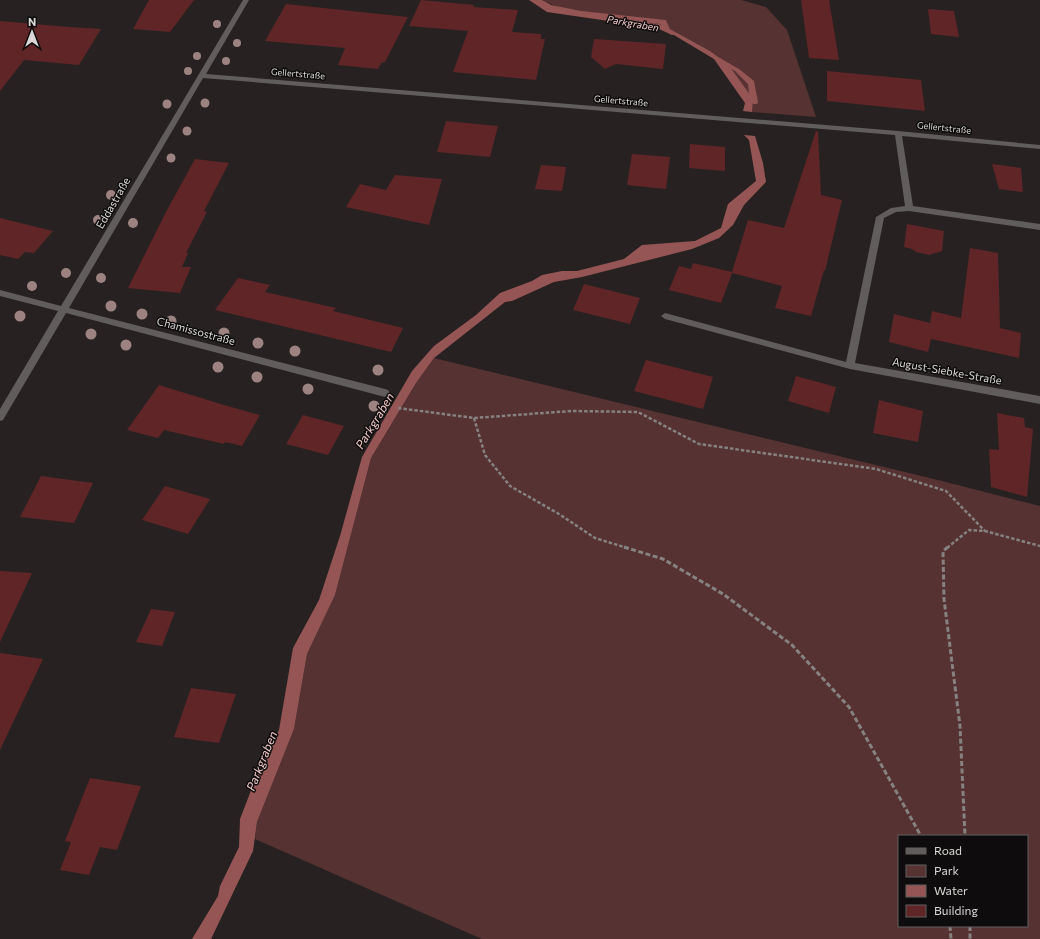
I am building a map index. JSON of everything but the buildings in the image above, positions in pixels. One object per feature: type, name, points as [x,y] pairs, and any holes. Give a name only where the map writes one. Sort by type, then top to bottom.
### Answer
[{"type":"street","name":"Eddastraße","points":[[0,417],[246,0]]},
{"type":"street","name":"Gellertstraße","points":[[200,76],[898,133],[1040,147]]},
{"type":"street","points":[[898,133],[909,208]]},
{"type":"street","points":[[850,366],[880,217],[894,210],[909,208],[1040,227]]},
{"type":"street","name":"Chamissostraße","points":[[0,293],[385,393]]},
{"type":"street","name":"August-Siebke-Straße","points":[[665,316],[850,366],[1040,400]]},
{"type":"path","points":[[385,393],[398,409],[474,418],[571,411],[638,412],[699,444],[876,469],[946,491],[985,531]]},
{"type":"path","points":[[474,418],[485,454],[510,486],[559,514],[595,538],[662,559],[723,594],[792,645],[849,708],[920,835]]},
{"type":"path","points":[[965,835],[960,726],[944,599],[943,551],[969,530],[985,531],[1040,546]]},
{"type":"path","points":[[950,927],[951,939]]},
{"type":"path","points":[[970,927],[970,939]]},
{"type":"green space","points":[[542,0],[741,0],[766,7],[787,30],[816,117],[752,112],[752,99],[728,64],[710,51],[670,29],[666,20],[584,13],[554,5]]},
{"type":"green space","points":[[434,358],[1040,506],[1040,939],[482,939],[255,839],[257,822],[294,729],[307,654],[335,595],[371,458],[416,383]]},
{"type":"water","points":[[532,0],[542,0],[551,5],[581,11],[666,20],[670,29],[710,51],[728,64],[753,99],[752,112],[743,111],[745,103],[714,59],[664,29],[660,24],[549,11]]},
{"type":"water","points":[[744,135],[755,136],[763,163],[766,182],[744,205],[733,225],[719,238],[692,249],[582,277],[554,282],[512,301],[505,302],[434,358],[416,383],[371,458],[335,595],[307,654],[294,729],[257,822],[253,851],[211,939],[192,939],[218,896],[220,886],[239,847],[240,819],[257,775],[279,730],[293,648],[319,600],[340,536],[362,457],[412,371],[434,346],[476,315],[500,293],[532,281],[542,275],[562,271],[577,271],[624,259],[642,245],[695,241],[721,228],[728,204],[756,181],[749,140]]},
{"type":"waterway","name":"Parkgraben","points":[[532,0],[547,10],[659,26],[674,34]]},
{"type":"waterway","name":"Parkgraben","points":[[718,59],[737,70],[751,83],[754,102]]}]
